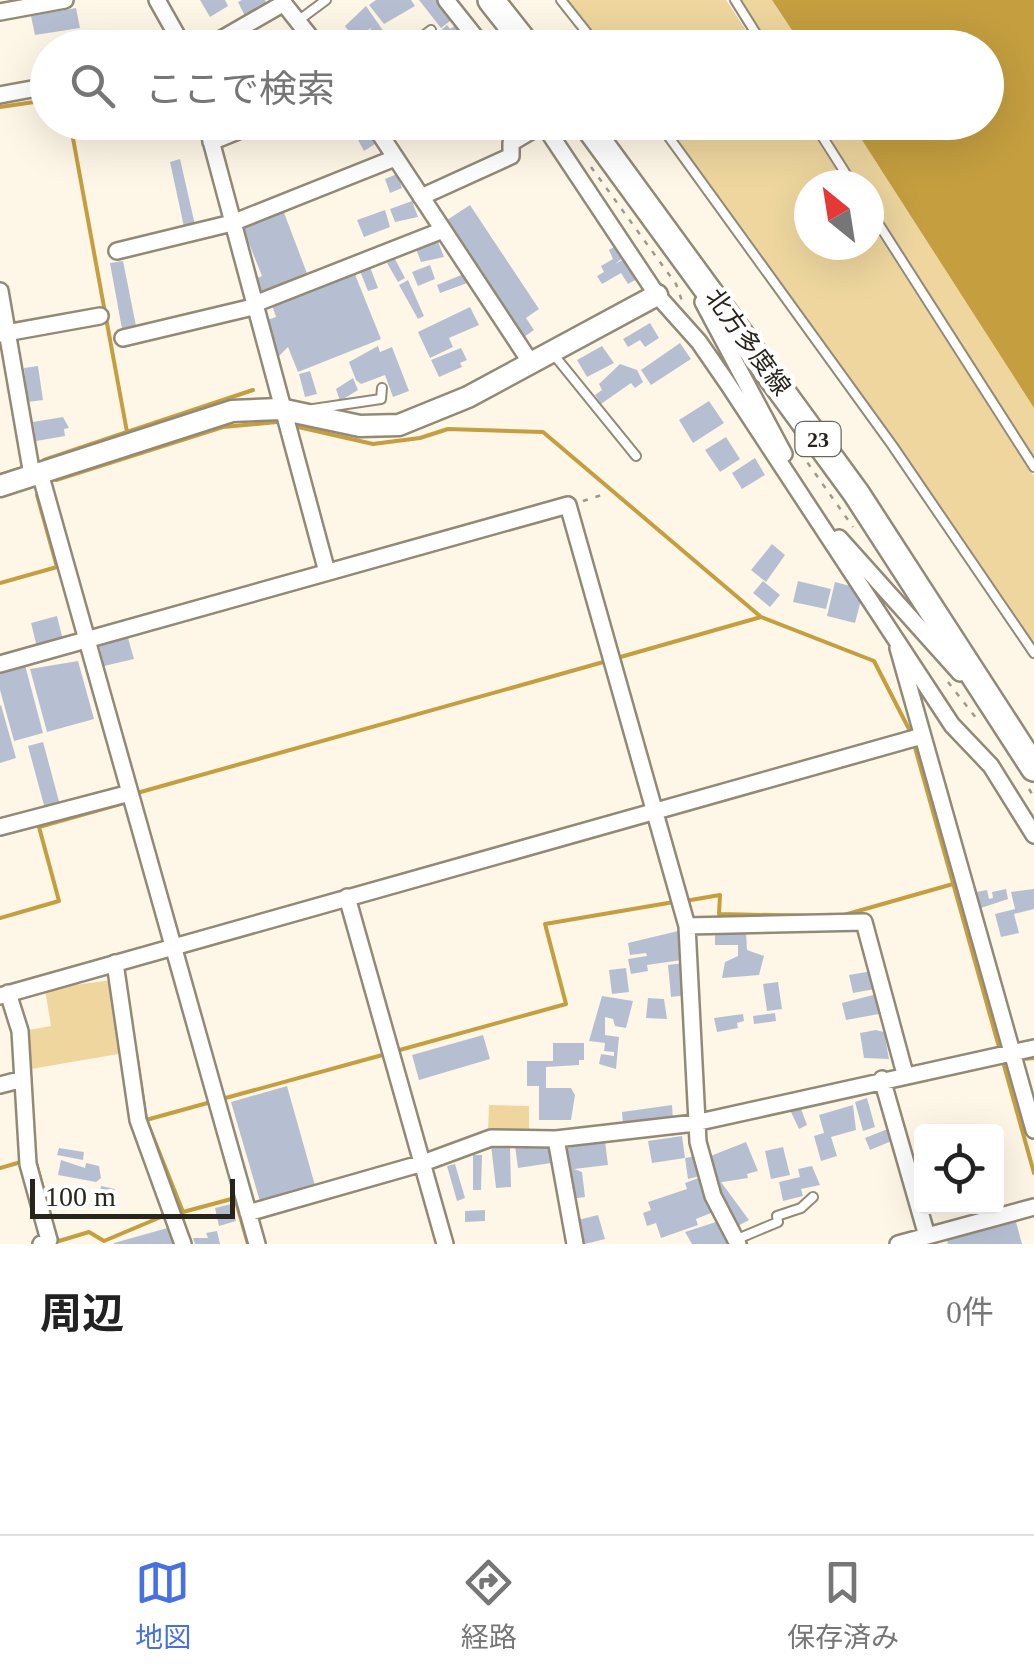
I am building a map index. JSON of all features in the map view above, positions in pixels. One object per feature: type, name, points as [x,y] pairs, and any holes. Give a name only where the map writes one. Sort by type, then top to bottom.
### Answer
[{"type":"main road","points":[[491,0],[514,30]]},
{"type":"main road","name":"北方多度線","points":[[598,140],[856,493],[1034,768]]},
{"type":"street","points":[[0,12],[65,0]]},
{"type":"street","points":[[158,0],[174,30]]},
{"type":"street","points":[[446,0],[470,30]]},
{"type":"street","points":[[236,30],[283,2],[306,30]]},
{"type":"street","points":[[0,95],[30,89]]},
{"type":"street","points":[[216,140],[211,142],[326,572]]},
{"type":"street","points":[[384,140],[530,363]]},
{"type":"street","points":[[421,197],[511,156],[512,143],[517,140]]},
{"type":"street","points":[[554,140],[657,295],[699,342],[952,725],[991,766],[1034,836]]},
{"type":"street","points":[[116,252],[232,223],[395,158]]},
{"type":"street","points":[[123,338],[253,306],[442,230]]},
{"type":"street","points":[[692,265],[701,298],[802,487],[812,514],[832,530],[1004,720]]},
{"type":"street","points":[[0,292],[8,383],[87,639],[256,1244]]},
{"type":"street","points":[[0,486],[232,411],[280,409],[360,426],[399,425],[442,410],[657,295]]},
{"type":"street","points":[[4,333],[100,316]]},
{"type":"street","points":[[0,664],[568,505],[687,926],[692,971],[695,1124],[714,1196],[737,1242]]},
{"type":"street","points":[[893,631],[1034,1130]]},
{"type":"street","points":[[41,1244],[49,1240],[28,1164],[20,1031],[4,995],[922,736]]},
{"type":"street","points":[[0,827],[130,792]]},
{"type":"street","points":[[347,897],[445,1244]]},
{"type":"street","points":[[687,926],[864,922],[905,1074]]},
{"type":"street","points":[[114,964],[138,1120],[183,1244]]},
{"type":"street","points":[[248,1213],[423,1164],[491,1138],[556,1138],[695,1124],[882,1079],[1034,1048]]},
{"type":"street","points":[[0,1085],[22,1078]]},
{"type":"street","points":[[882,1079],[926,1236]]},
{"type":"street","points":[[556,1138],[575,1244]]},
{"type":"street","points":[[898,1244],[1034,1207]]},
{"type":"lane","points":[[299,20],[326,0]]},
{"type":"lane","points":[[561,0],[584,30]]},
{"type":"lane","points":[[735,0],[754,30]]},
{"type":"lane","points":[[671,140],[880,429],[1034,653]]},
{"type":"lane","points":[[825,140],[844,170]]},
{"type":"lane","points":[[884,232],[1034,466]]},
{"type":"lane","points":[[552,352],[636,456]]},
{"type":"lane","points":[[306,414],[315,408],[381,399],[382,388]]},
{"type":"lane","points":[[737,1242],[778,1222],[777,1216],[801,1208],[813,1198]]},
{"type":"path","points":[[568,505],[605,494]]},
{"type":"shaded area","points":[[567,0],[726,0],[746,30],[591,30]]},
{"type":"shaded area","points":[[737,0],[772,0],[792,30],[756,30]]},
{"type":"shaded area","points":[[772,0],[1034,0],[1034,408],[862,140],[1004,140],[1004,30],[792,30]]},
{"type":"shaded area","points":[[674,140],[817,140],[836,170],[794,170],[794,260],[884,260],[884,244],[1034,476],[1034,647],[894,440]]},
{"type":"shaded area","points":[[827,140],[862,140],[881,170],[846,170]]},
{"type":"shaded area","points":[[884,174],[1034,408],[1034,460],[884,227]]},
{"type":"shaded area","points":[[112,980],[124,1053],[25,1070],[24,1031],[51,1026],[45,989]]},
{"type":"shaded area","points":[[489,1105],[529,1106],[529,1131],[488,1131]]},
{"type":"building","points":[[200,0],[225,0],[228,6],[210,17]]},
{"type":"building","points":[[265,0],[267,4],[245,16],[238,2]]},
{"type":"building","points":[[376,0],[411,0],[415,6],[384,24],[369,5]]},
{"type":"building","points":[[419,0],[439,0],[454,18],[441,28]]},
{"type":"building","points":[[366,6],[383,30],[348,30],[345,26]]},
{"type":"building","points":[[76,8],[80,28],[34,30],[31,16]]},
{"type":"building","points":[[459,23],[464,30],[442,30],[447,25],[450,29]]},
{"type":"building","points":[[358,140],[373,140],[375,144],[364,151]]},
{"type":"building","points":[[180,159],[195,225],[184,227],[170,162]]},
{"type":"building","points":[[397,174],[402,188],[390,193],[385,179]]},
{"type":"building","points":[[412,201],[418,217],[395,222],[390,209]]},
{"type":"building","points":[[470,205],[539,309],[526,318],[534,330],[524,337],[447,220]]},
{"type":"building","points":[[283,210],[308,276],[258,292],[253,280],[262,276],[242,226]]},
{"type":"building","points":[[385,210],[390,227],[364,237],[357,220]]},
{"type":"building","points":[[437,239],[444,257],[421,262],[416,249]]},
{"type":"building","points":[[617,245],[624,257],[615,264],[626,258],[637,279],[628,284],[621,273],[602,284],[597,276],[604,272],[601,266],[613,259],[609,250]]},
{"type":"building","points":[[395,259],[405,278],[398,282],[387,263]]},
{"type":"building","points":[[123,261],[136,326],[122,329],[110,263]]},
{"type":"building","points":[[430,265],[435,279],[418,286],[412,272]]},
{"type":"building","points":[[370,267],[378,288],[368,291],[360,271]]},
{"type":"building","points":[[354,272],[381,339],[298,372],[288,347],[277,358],[264,321],[276,317],[272,305]]},
{"type":"building","points":[[466,273],[470,282],[440,293],[437,285]]},
{"type":"building","points":[[408,280],[424,316],[418,319],[399,285]]},
{"type":"building","points":[[470,307],[479,325],[449,338],[453,347],[430,358],[418,332]]},
{"type":"building","points":[[650,323],[659,338],[645,347],[640,340],[628,347],[623,339]]},
{"type":"building","points":[[680,343],[691,359],[651,385],[641,370]]},
{"type":"building","points":[[378,346],[380,352],[392,347],[409,391],[393,397],[385,375],[361,384],[356,380],[349,362]]},
{"type":"building","points":[[602,346],[614,363],[587,377],[577,360]]},
{"type":"building","points":[[461,348],[467,360],[460,363],[462,367],[439,377],[431,360]]},
{"type":"building","points":[[620,364],[637,370],[643,382],[635,388],[631,383],[601,404],[595,395],[602,390],[599,384]]},
{"type":"building","points":[[38,366],[43,400],[28,402],[24,368]]},
{"type":"building","points":[[310,371],[317,394],[305,397],[299,374]]},
{"type":"building","points":[[353,378],[358,390],[340,401],[336,389]]},
{"type":"building","points":[[709,401],[724,423],[693,443],[679,420]]},
{"type":"building","points":[[63,417],[69,428],[64,429],[65,436],[36,441],[33,422]]},
{"type":"building","points":[[726,437],[740,459],[720,472],[705,450]]},
{"type":"building","points":[[755,458],[765,475],[742,489],[732,473]]},
{"type":"building","points":[[772,544],[785,555],[766,582],[751,570]]},
{"type":"building","points":[[763,581],[780,595],[770,607],[753,593]]},
{"type":"building","points":[[798,581],[831,589],[826,609],[793,602]]},
{"type":"building","points":[[835,582],[854,587],[861,600],[855,623],[827,616]]},
{"type":"building","points":[[57,616],[63,640],[37,647],[31,623]]},
{"type":"building","points":[[128,638],[134,659],[104,666],[99,645]]},
{"type":"building","points":[[78,661],[94,719],[47,732],[30,669]]},
{"type":"building","points":[[25,665],[43,733],[14,741],[0,690],[0,671]]},
{"type":"building","points":[[0,706],[16,758],[0,763]]},
{"type":"building","points":[[43,742],[60,805],[45,809],[28,746]]},
{"type":"building","points":[[1006,889],[1008,899],[975,910],[971,893],[987,890],[989,899],[993,898],[992,892]]},
{"type":"building","points":[[1034,889],[1034,909],[1014,914],[1019,933],[1001,937],[995,914],[1015,909],[1011,892]]},
{"type":"building","points":[[678,931],[682,960],[647,965],[648,971],[631,974],[628,959],[647,956],[630,955],[628,943]]},
{"type":"building","points":[[715,931],[746,931],[747,950],[764,956],[759,975],[722,978],[725,962],[738,956],[738,945],[715,945]]},
{"type":"building","points":[[684,963],[687,995],[671,997],[668,965]]},
{"type":"building","points":[[626,968],[629,992],[612,994],[609,970]]},
{"type":"building","points":[[872,971],[875,989],[853,993],[849,975]]},
{"type":"building","points":[[778,982],[782,1009],[767,1011],[763,984]]},
{"type":"building","points":[[877,994],[879,1014],[846,1020],[842,1003]]},
{"type":"building","points":[[602,996],[633,1001],[626,1028],[615,1026],[613,1019],[605,1017],[605,1035],[619,1037],[616,1069],[599,1064],[601,1054],[614,1056],[614,1052],[604,1051],[605,1043],[589,1041]]},
{"type":"building","points":[[648,998],[664,999],[667,1019],[646,1018]]},
{"type":"building","points":[[775,1013],[776,1021],[754,1024],[753,1016]]},
{"type":"building","points":[[743,1014],[744,1021],[737,1023],[738,1028],[717,1032],[714,1018]]},
{"type":"building","points":[[884,1032],[889,1059],[864,1058],[860,1033]]},
{"type":"building","points":[[483,1035],[490,1059],[419,1080],[412,1055]]},
{"type":"building","points":[[553,1043],[584,1043],[584,1060],[579,1060],[579,1065],[546,1067],[546,1088],[571,1088],[575,1095],[571,1120],[539,1120],[539,1086],[527,1086],[527,1061],[553,1061]]},
{"type":"building","points":[[287,1086],[316,1189],[261,1205],[231,1102]]},
{"type":"building","points":[[867,1098],[875,1127],[863,1131],[855,1102]]},
{"type":"building","points":[[672,1105],[673,1121],[623,1124],[622,1112]]},
{"type":"building","points":[[853,1105],[856,1130],[831,1137],[837,1156],[821,1161],[814,1136],[824,1133],[819,1115]]},
{"type":"building","points":[[800,1106],[807,1125],[799,1129],[790,1110]]},
{"type":"building","points":[[890,1128],[894,1140],[870,1150],[865,1138]]},
{"type":"building","points":[[682,1136],[685,1158],[652,1163],[648,1141]]},
{"type":"building","points":[[548,1141],[551,1163],[518,1168],[515,1146]]},
{"type":"building","points":[[605,1141],[608,1165],[574,1169],[582,1172],[585,1197],[570,1199],[561,1149]]},
{"type":"building","points":[[746,1142],[758,1171],[747,1174],[748,1178],[716,1183],[708,1157]]},
{"type":"building","points":[[491,1145],[510,1145],[511,1187],[496,1188]]},
{"type":"building","points":[[783,1147],[790,1175],[771,1179],[765,1151]]},
{"type":"building","points":[[59,1148],[84,1152],[83,1160],[57,1155]]},
{"type":"building","points":[[473,1155],[482,1155],[481,1190],[473,1190]]},
{"type":"building","points":[[696,1156],[700,1176],[688,1179],[685,1158]]},
{"type":"building","points":[[61,1160],[85,1168],[86,1163],[99,1166],[101,1178],[96,1182],[58,1175]]},
{"type":"building","points":[[455,1164],[465,1198],[457,1201],[447,1166]]},
{"type":"building","points":[[812,1166],[820,1185],[801,1189],[803,1196],[783,1201],[779,1182],[800,1177],[798,1169]]},
{"type":"building","points":[[701,1177],[711,1213],[696,1219],[698,1225],[661,1238],[656,1223],[647,1226],[643,1213],[651,1210],[648,1202],[687,1189],[685,1183]]},
{"type":"building","points":[[721,1182],[749,1220],[736,1227],[716,1185]]},
{"type":"building","points":[[101,1186],[115,1189],[112,1202],[99,1199]]},
{"type":"building","points":[[231,1204],[236,1221],[219,1226],[215,1208]]},
{"type":"building","points":[[485,1210],[485,1221],[465,1222],[465,1211]]},
{"type":"building","points":[[598,1215],[605,1239],[585,1244],[578,1220]]},
{"type":"building","points":[[719,1221],[733,1244],[692,1244],[685,1232]]},
{"type":"building","points":[[1016,1222],[1022,1244],[948,1244],[947,1240]]},
{"type":"building","points":[[171,1227],[176,1244],[114,1244],[114,1243]]},
{"type":"building","points":[[217,1231],[220,1244],[195,1244],[193,1238],[208,1238],[206,1233]]},
{"type":"waterway","points":[[0,107],[30,103]]},
{"type":"waterway","points":[[44,460],[127,432],[73,140]]},
{"type":"waterway","points":[[127,432],[253,390]]},
{"type":"waterway","points":[[56,480],[223,427],[277,422]]},
{"type":"waterway","points":[[294,426],[373,444],[420,438],[448,429],[543,432],[761,617],[874,661],[911,733]]},
{"type":"waterway","points":[[0,475],[19,469]]},
{"type":"waterway","points":[[0,583],[57,567],[37,495]]},
{"type":"waterway","points":[[617,658],[761,617]]},
{"type":"waterway","points":[[137,793],[607,661]]},
{"type":"waterway","points":[[914,744],[999,1047]]},
{"type":"waterway","points":[[0,918],[59,901],[39,827],[124,803]]},
{"type":"waterway","points":[[844,915],[953,884]]},
{"type":"waterway","points":[[685,901],[720,895],[719,914],[820,916]]},
{"type":"waterway","points":[[396,1051],[566,1004],[545,924],[674,902]]},
{"type":"waterway","points":[[136,1053],[146,1119],[183,1212],[235,1198],[248,1244]]},
{"type":"waterway","points":[[222,1099],[386,1054]]},
{"type":"waterway","points":[[1002,1058],[1034,1173]]},
{"type":"waterway","points":[[1023,1059],[1034,1058]]},
{"type":"waterway","points":[[146,1120],[211,1102]]},
{"type":"waterway","points":[[35,1159],[48,1208]]},
{"type":"waterway","points":[[0,1168],[21,1162]]},
{"type":"waterway","points":[[55,1236],[59,1241],[89,1232],[104,1241],[168,1214]]}]
